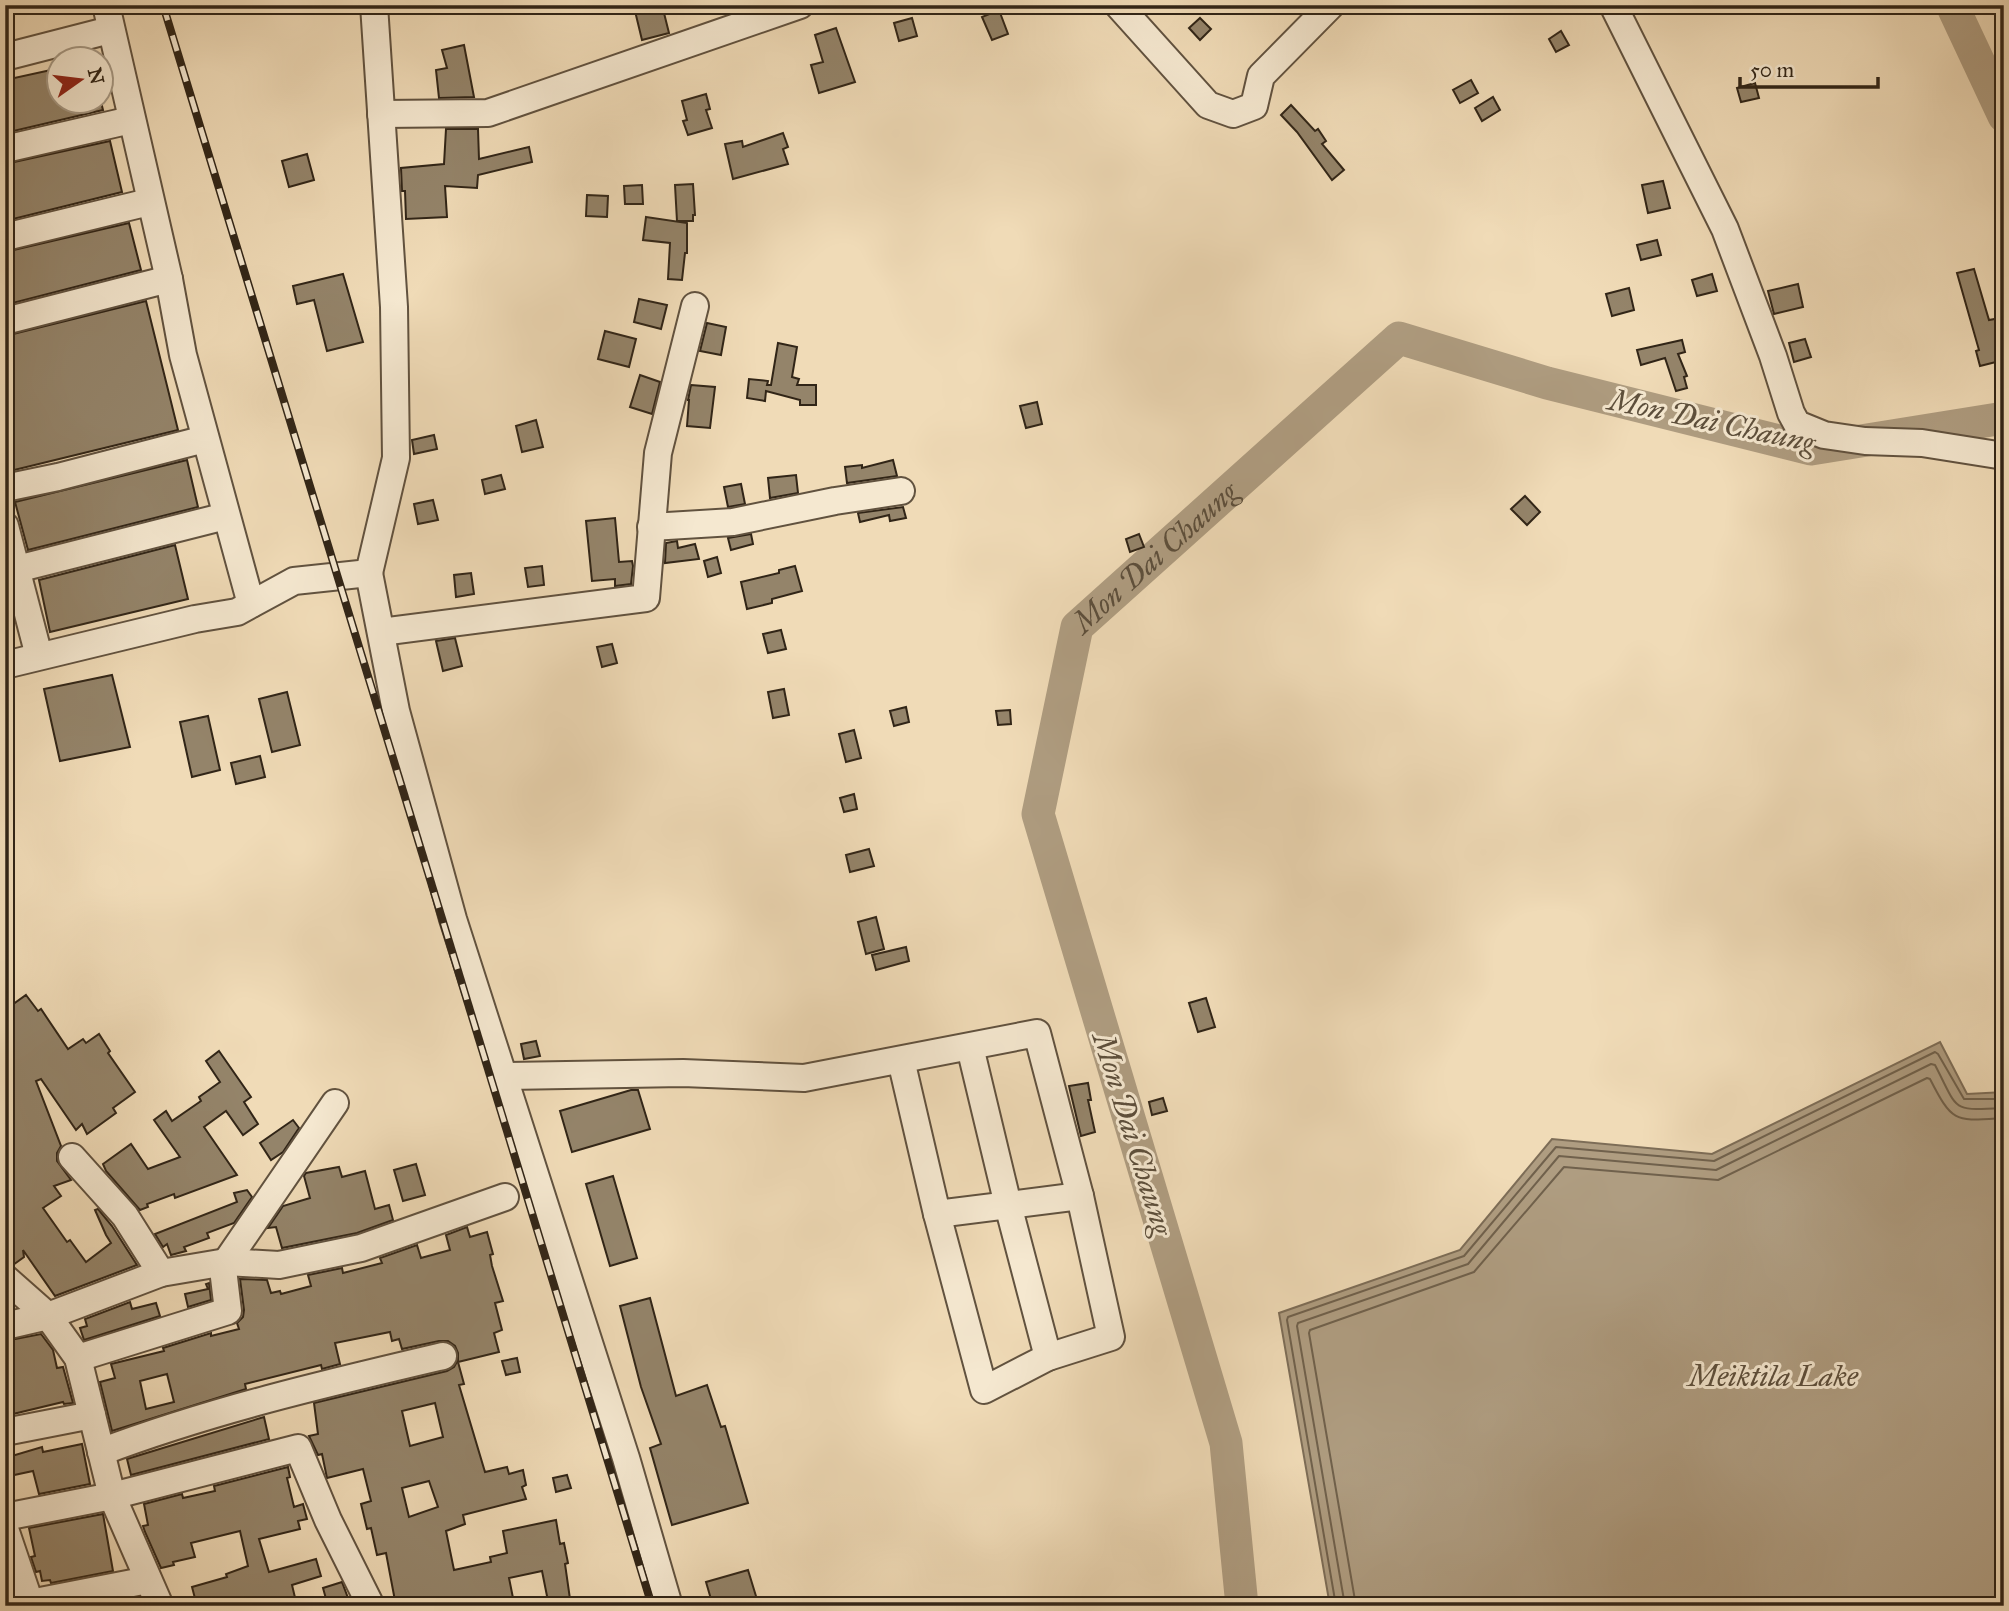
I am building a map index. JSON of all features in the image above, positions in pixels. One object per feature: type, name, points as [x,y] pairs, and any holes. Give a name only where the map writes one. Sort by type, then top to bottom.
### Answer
[{"type":"street","points":[[374,5],[394,307],[396,458],[369,573],[396,711],[453,919],[622,1445],[668,1606]]},
{"type":"street","points":[[381,114],[488,113],[800,5]]},
{"type":"street","points":[[1118,5],[1208,105],[1233,114],[1254,106],[1261,76],[1331,5]]},
{"type":"street","points":[[1613,5],[1725,229],[1797,424],[1824,435],[1865,441],[1922,443],[2004,456]]},
{"type":"street","points":[[5,57],[108,18],[169,279],[183,355],[251,604]]},
{"type":"street","points":[[5,149],[131,120]]},
{"type":"street","points":[[5,237],[149,202]]},
{"type":"street","points":[[5,321],[169,279]]},
{"type":"street","points":[[381,632],[646,598],[658,453],[695,306]]},
{"type":"street","points":[[5,488],[205,439]]},
{"type":"street","points":[[652,527],[733,522],[835,501],[901,491]]},
{"type":"street","points":[[12,571],[226,516]]},
{"type":"street","points":[[5,526],[12,571],[39,656]]},
{"type":"street","points":[[5,665],[195,619],[237,612],[294,581],[369,573]]},
{"type":"street","points":[[504,1076],[683,1073],[804,1078],[1038,1033],[1080,1196],[1111,1337],[1048,1357],[984,1390],[937,1214],[901,1060]]},
{"type":"street","points":[[970,1047],[1048,1357]]},
{"type":"street","points":[[78,1358],[228,1311],[223,1269],[226,1262],[335,1103]]},
{"type":"street","points":[[72,1157],[125,1216],[161,1273]]},
{"type":"street","points":[[937,1214],[1080,1196]]},
{"type":"street","points":[[5,1326],[48,1316],[161,1273],[226,1262],[279,1265],[361,1248],[505,1197]]},
{"type":"street","points":[[5,1278],[48,1316],[78,1358],[112,1496],[160,1606]]},
{"type":"street","points":[[101,1452],[290,1392],[443,1356]]},
{"type":"street","points":[[5,1432],[92,1415]]},
{"type":"street","points":[[5,1517],[112,1496],[298,1448],[328,1520],[372,1606]]},
{"type":"street","points":[[5,1529],[18,1604],[148,1580]]},
{"type":"water","name":"Meiktila Lake","points":[[1940,1042],[1967,1094],[2004,1092],[2004,1606],[1330,1606],[1279,1313],[1460,1250],[1552,1139],[1712,1154]]},
{"type":"building","points":[[662,5],[669,33],[642,40],[635,11]]},
{"type":"building","points":[[999,10],[1008,34],[992,40],[982,17]]},
{"type":"building","points":[[912,18],[917,36],[899,41],[894,23]]},
{"type":"building","points":[[1200,18],[1211,29],[1200,40],[1189,28]]},
{"type":"building","points":[[836,28],[855,82],[819,93],[811,65],[823,62],[815,35]]},
{"type":"building","points":[[1561,31],[1569,45],[1556,52],[1549,39]]},
{"type":"building","points":[[464,45],[474,97],[439,98],[436,70],[447,68],[442,50]]},
{"type":"building","points":[[46,71],[46,116],[77,116],[5,133],[5,80]]},
{"type":"building","points":[[1471,80],[1478,93],[1460,103],[1453,90]]},
{"type":"building","points":[[1755,83],[1759,98],[1741,102],[1737,88]]},
{"type":"building","points":[[706,94],[710,109],[706,110],[712,128],[688,135],[683,121],[687,120],[682,101]]},
{"type":"building","points":[[1493,97],[1500,110],[1482,121],[1475,108]]},
{"type":"building","points":[[1291,105],[1315,131],[1318,129],[1326,141],[1322,144],[1344,170],[1332,180],[1281,115]]},
{"type":"building","points":[[446,129],[478,129],[479,159],[529,147],[532,162],[478,175],[477,188],[445,186],[447,217],[406,219],[401,168],[444,164]]},
{"type":"building","points":[[783,133],[788,147],[783,149],[788,164],[733,179],[725,144],[742,141],[743,147]]},
{"type":"building","points":[[110,141],[122,192],[5,221],[5,164]]},
{"type":"building","points":[[307,154],[314,180],[289,187],[282,161]]},
{"type":"building","points":[[1663,181],[1670,208],[1648,213],[1642,185]]},
{"type":"building","points":[[693,184],[693,221],[677,221],[675,185]]},
{"type":"building","points":[[642,185],[643,204],[625,204],[624,186]]},
{"type":"building","points":[[587,195],[608,196],[607,217],[586,216]]},
{"type":"building","points":[[646,217],[687,223],[687,253],[682,280],[668,279],[670,243],[643,240]]},
{"type":"building","points":[[129,223],[141,270],[5,305],[5,252]]},
{"type":"building","points":[[1657,240],[1661,255],[1641,260],[1637,245]]},
{"type":"building","points":[[1974,269],[1989,320],[2000,318],[2004,332],[2004,360],[1980,366],[1976,351],[1979,350],[1957,273]]},
{"type":"building","points":[[343,274],[363,342],[327,351],[314,300],[297,304],[293,286]]},
{"type":"building","points":[[1712,274],[1717,291],[1697,296],[1692,280]]},
{"type":"building","points":[[1798,284],[1803,307],[1774,314],[1768,291]]},
{"type":"building","points":[[1629,288],[1634,310],[1612,316],[1606,294]]},
{"type":"building","points":[[639,299],[667,305],[661,329],[634,322]]},
{"type":"building","points":[[146,301],[178,430],[6,472],[5,336]]},
{"type":"building","points":[[707,323],[726,327],[721,355],[700,351]]},
{"type":"building","points":[[605,331],[636,339],[629,367],[598,359]]},
{"type":"building","points":[[1805,339],[1811,357],[1794,362],[1789,343]]},
{"type":"building","points":[[1682,340],[1685,352],[1678,354],[1687,376],[1684,377],[1687,388],[1676,391],[1665,358],[1641,365],[1637,350]]},
{"type":"building","points":[[778,343],[797,347],[792,377],[799,379],[797,385],[816,385],[816,405],[800,405],[800,400],[766,391],[765,401],[747,398],[749,379],[768,381],[767,385],[771,385]]},
{"type":"building","points":[[640,375],[660,382],[652,414],[630,407]]},
{"type":"building","points":[[691,385],[715,387],[710,428],[687,426]]},
{"type":"building","points":[[1037,402],[1042,424],[1026,428],[1020,406]]},
{"type":"building","points":[[536,420],[543,447],[522,452],[516,426]]},
{"type":"building","points":[[434,435],[437,449],[414,454],[412,440]]},
{"type":"building","points":[[187,460],[198,507],[28,550],[15,502]]},
{"type":"building","points":[[893,460],[897,476],[847,483],[845,467],[862,465],[862,468]]},
{"type":"building","points":[[501,475],[505,489],[485,494],[482,480]]},
{"type":"building","points":[[796,475],[798,493],[770,498],[768,478]]},
{"type":"building","points":[[741,484],[745,504],[728,507],[724,487]]},
{"type":"building","points":[[1525,496],[1540,512],[1527,525],[1511,509]]},
{"type":"building","points":[[433,500],[438,520],[418,524],[414,504]]},
{"type":"building","points":[[903,507],[906,518],[890,521],[889,515],[860,522],[858,513]]},
{"type":"building","points":[[615,518],[619,562],[632,561],[633,566],[631,584],[615,586],[615,579],[592,581],[586,521]]},
{"type":"building","points":[[751,534],[753,544],[731,550],[728,538]]},
{"type":"building","points":[[1139,534],[1144,547],[1130,552],[1126,539]]},
{"type":"building","points":[[677,541],[678,548],[695,544],[699,559],[665,563],[666,543]]},
{"type":"building","points":[[175,545],[188,599],[50,632],[39,580]]},
{"type":"building","points":[[717,557],[721,573],[708,577],[704,561]]},
{"type":"building","points":[[542,566],[544,585],[528,587],[525,568]]},
{"type":"building","points":[[795,566],[802,591],[747,609],[741,582],[779,573],[779,570]]},
{"type":"building","points":[[471,573],[474,594],[456,597],[454,575]]},
{"type":"building","points":[[781,630],[786,649],[768,653],[763,634]]},
{"type":"building","points":[[455,638],[462,666],[443,671],[436,641]]},
{"type":"building","points":[[612,644],[617,663],[602,667],[597,647]]},
{"type":"building","points":[[112,675],[130,747],[60,761],[44,689]]},
{"type":"building","points":[[784,689],[789,715],[773,718],[768,692]]},
{"type":"building","points":[[287,692],[300,745],[272,752],[259,699]]},
{"type":"building","points":[[906,707],[909,722],[894,726],[890,711]]},
{"type":"building","points":[[1010,710],[1011,724],[998,725],[996,711]]},
{"type":"building","points":[[208,716],[220,770],[192,777],[180,722]]},
{"type":"building","points":[[854,730],[861,758],[846,762],[839,734]]},
{"type":"building","points":[[260,756],[265,777],[236,784],[231,763]]},
{"type":"building","points":[[854,794],[857,809],[844,812],[840,798]]},
{"type":"building","points":[[869,849],[874,866],[850,872],[846,855]]},
{"type":"building","points":[[876,917],[884,949],[866,954],[858,922]]},
{"type":"building","points":[[906,947],[909,961],[876,970],[872,955]]},
{"type":"building","points":[[26,995],[38,1011],[41,1009],[68,1049],[83,1039],[86,1043],[99,1034],[110,1051],[108,1053],[135,1092],[113,1108],[116,1113],[87,1134],[82,1124],[76,1130],[41,1079],[36,1081],[61,1146],[57,1161],[71,1180],[54,1186],[61,1196],[43,1208],[67,1242],[70,1240],[86,1262],[111,1243],[95,1210],[98,1209],[137,1265],[55,1296],[23,1250],[24,1257],[13,1265],[5,1263],[5,1010]]},
{"type":"building","points":[[1206,998],[1215,1027],[1198,1032],[1189,1003]]},
{"type":"building","points":[[536,1041],[540,1056],[524,1059],[521,1044]]},
{"type":"building","points":[[219,1051],[251,1097],[244,1102],[258,1124],[243,1135],[226,1111],[204,1127],[237,1175],[175,1198],[174,1194],[147,1204],[148,1207],[140,1210],[103,1164],[131,1144],[148,1169],[180,1157],[154,1120],[166,1111],[172,1121],[201,1101],[199,1097],[220,1082],[206,1061]]},
{"type":"building","points":[[1088,1083],[1091,1100],[1088,1100],[1095,1132],[1081,1136],[1069,1086]]},
{"type":"building","points":[[638,1090],[650,1129],[572,1152],[560,1111]]},
{"type":"building","points":[[1163,1098],[1167,1111],[1152,1115],[1149,1102]]},
{"type":"building","points":[[293,1120],[299,1128],[283,1152],[271,1160],[260,1143]]},
{"type":"building","points":[[416,1164],[425,1195],[403,1201],[394,1170]]},
{"type":"building","points":[[339,1167],[342,1177],[365,1171],[375,1209],[389,1205],[393,1220],[357,1233],[282,1248],[276,1227],[268,1228],[283,1206],[310,1198],[304,1176],[306,1173]]},
{"type":"building","points":[[613,1176],[637,1258],[610,1266],[586,1184]]},
{"type":"building","points":[[247,1190],[252,1197],[234,1223],[207,1233],[209,1238],[184,1247],[186,1251],[171,1255],[167,1244],[163,1247],[155,1234],[237,1202],[234,1193]]},
{"type":"building","points":[[467,1227],[470,1237],[487,1232],[493,1254],[490,1255],[492,1266],[503,1301],[495,1303],[502,1330],[494,1333],[499,1352],[458,1362],[464,1384],[459,1385],[485,1472],[507,1467],[509,1474],[523,1470],[526,1485],[522,1487],[526,1499],[463,1515],[465,1524],[446,1531],[454,1570],[491,1562],[490,1557],[507,1553],[503,1531],[556,1520],[560,1544],[564,1543],[568,1563],[565,1564],[571,1606],[549,1606],[542,1571],[509,1578],[514,1603],[500,1606],[396,1606],[386,1553],[377,1555],[371,1528],[367,1529],[361,1504],[371,1501],[363,1469],[327,1478],[322,1454],[318,1455],[309,1436],[318,1434],[314,1403],[447,1371],[454,1367],[458,1360],[455,1346],[448,1341],[402,1349],[399,1339],[392,1341],[390,1332],[335,1343],[340,1364],[322,1369],[321,1365],[245,1384],[246,1389],[112,1431],[100,1382],[115,1378],[111,1364],[164,1351],[163,1348],[211,1333],[211,1336],[239,1329],[237,1323],[243,1317],[244,1310],[240,1279],[267,1280],[271,1293],[280,1291],[281,1294],[311,1286],[308,1275],[342,1268],[343,1273],[382,1263],[380,1258],[417,1245],[421,1258],[450,1250],[446,1235]],"holes":[[[167,1374],[174,1402],[146,1409],[140,1381]],[[435,1403],[443,1437],[410,1446],[402,1411]],[[429,1481],[438,1507],[409,1517],[402,1488]]]},
{"type":"building","points":[[209,1283],[211,1300],[188,1307],[185,1294],[208,1289],[206,1284]]},
{"type":"building","points":[[650,1298],[676,1396],[707,1385],[721,1427],[725,1426],[748,1503],[672,1525],[650,1448],[661,1444],[641,1387],[620,1306]]},
{"type":"building","points":[[130,1302],[132,1309],[156,1303],[160,1316],[84,1340],[80,1328],[87,1326],[85,1319]]},
{"type":"building","points":[[41,1334],[53,1350],[57,1368],[63,1367],[73,1403],[63,1402],[13,1414],[8,1385],[13,1384],[5,1341]]},
{"type":"building","points":[[517,1358],[520,1372],[506,1375],[502,1361]]},
{"type":"building","points":[[264,1417],[269,1439],[131,1475],[127,1459]]},
{"type":"building","points":[[82,1444],[90,1484],[39,1494],[33,1471],[5,1477],[5,1458],[42,1447],[43,1452]]},
{"type":"building","points":[[288,1467],[290,1477],[287,1478],[294,1507],[303,1504],[307,1519],[298,1521],[300,1529],[259,1539],[269,1572],[316,1559],[321,1576],[292,1585],[297,1606],[197,1606],[192,1587],[227,1577],[226,1574],[248,1566],[240,1531],[191,1543],[195,1557],[161,1568],[143,1526],[148,1525],[144,1504],[182,1494],[183,1498],[215,1491],[214,1486]]},
{"type":"building","points":[[567,1475],[571,1488],[556,1492],[553,1478]]},
{"type":"building","points":[[103,1514],[113,1571],[51,1583],[50,1580],[42,1581],[40,1571],[36,1572],[31,1557],[35,1556],[29,1528]]},
{"type":"building","points":[[748,1570],[759,1606],[713,1606],[706,1582]]},
{"type":"building","points":[[342,1582],[351,1606],[328,1606],[323,1588]]},
{"type":"waterway","name":"Mon Dai Chaung","points":[[1952,5],[2004,116]]},
{"type":"waterway","name":"Mon Dai Chaung","points":[[1242,1606],[1226,1443],[1038,814],[1077,627],[1399,338],[1547,383],[1811,449],[2004,418]]},
{"type":"railway","points":[[163,5],[652,1606]]}]
